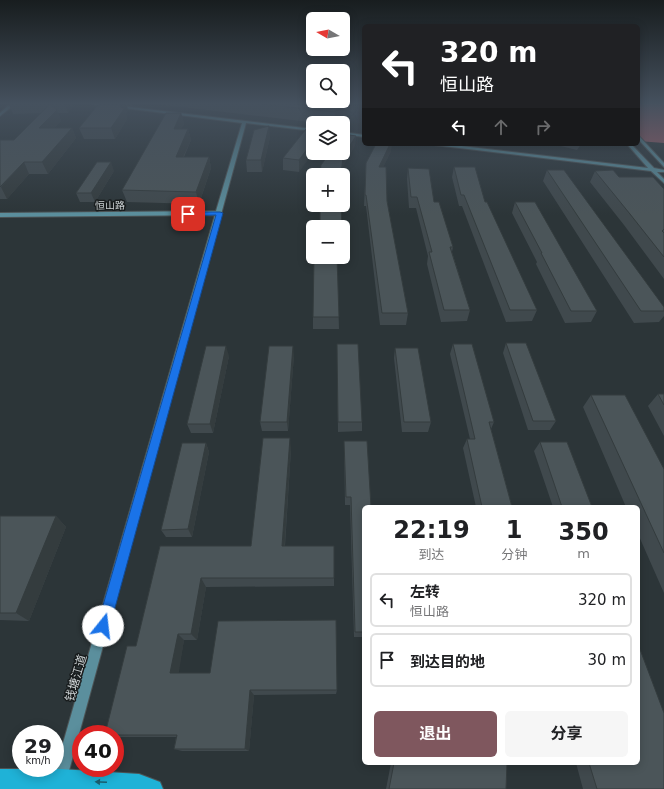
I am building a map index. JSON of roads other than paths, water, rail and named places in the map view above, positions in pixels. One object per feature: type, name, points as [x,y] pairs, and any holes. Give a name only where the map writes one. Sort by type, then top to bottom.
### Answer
[{"type":"highway","points":[[0,780],[60,779],[139,784],[153,789]]},
{"type":"highway","points":[[0,786],[9,789]]},
{"type":"street","name":"钱塘江道","points":[[60,779],[239,141]]},
{"type":"street","points":[[642,141],[664,167],[651,170]]},
{"type":"street","points":[[451,146],[664,171]]},
{"type":"street","points":[[631,146],[651,170],[664,182]]},
{"type":"street","name":"恒山路","points":[[0,216],[220,213]]}]
